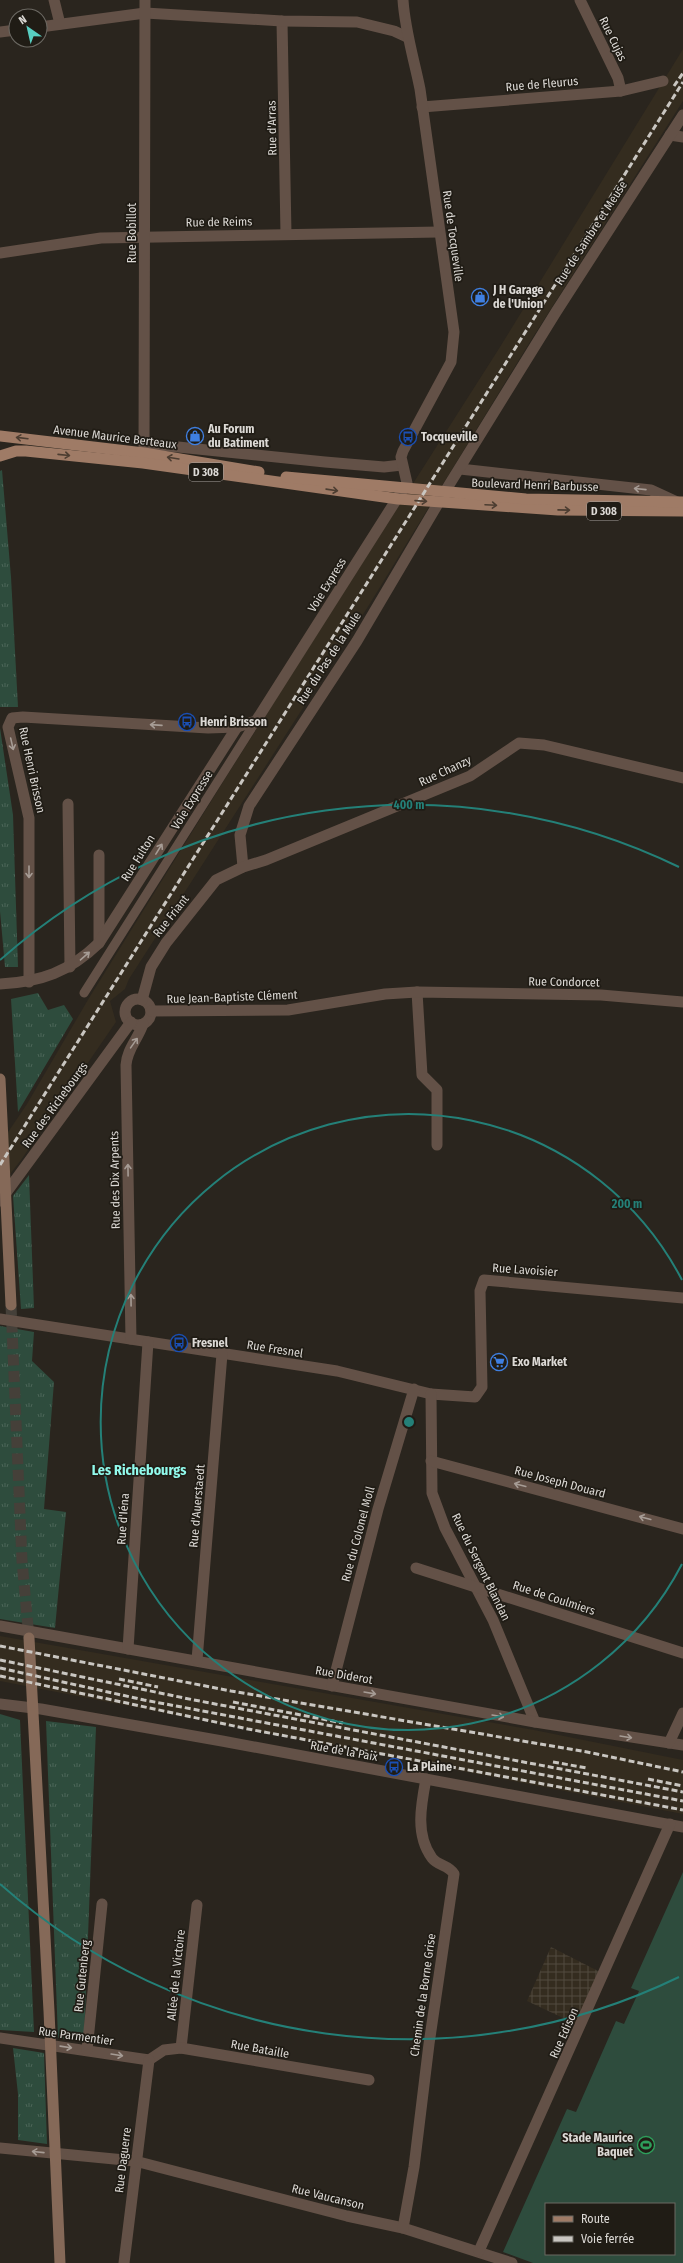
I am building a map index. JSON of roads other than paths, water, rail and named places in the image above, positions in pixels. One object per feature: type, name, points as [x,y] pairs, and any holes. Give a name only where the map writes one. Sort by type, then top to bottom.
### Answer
[{"type":"main road","name":"Avenue Maurice Berteaux","points":[[0,436],[147,448],[281,476],[392,487]]},
{"type":"main road","name":"Avenue Maurice Berteaux","points":[[0,456],[16,451],[26,451],[143,463],[386,497]]},
{"type":"main road","name":"Boulevard Henri Barbusse","points":[[392,487],[457,499],[566,510],[681,505]]},
{"type":"main road","name":"Boulevard Henri Barbusse","points":[[386,497],[526,499],[681,505]]},
{"type":"main road","points":[[0,1078],[11,1305]]},
{"type":"main road","points":[[29,1638],[49,2011],[60,2263]]},
{"type":"street","points":[[54,0],[60,24]]},
{"type":"street","name":"Rue Bobillot","points":[[146,0],[145,236],[147,448]]},
{"type":"street","name":"Rue de Tocqueville","points":[[402,0],[407,37],[412,51],[422,107],[454,332],[452,356],[445,375],[403,451],[401,458],[402,465]]},
{"type":"street","name":"Rue Cujas","points":[[580,0],[618,78],[621,91]]},
{"type":"street","points":[[48,26],[145,13],[282,21],[357,22],[394,31],[407,37]]},
{"type":"street","name":"Rue d'Arras","points":[[282,21],[286,234]]},
{"type":"street","name":"Rue de Fleurus","points":[[422,107],[621,91],[663,81]]},
{"type":"street","name":"Rue de Sambre et Meuse","points":[[460,469],[564,299],[683,115]]},
{"type":"street","points":[[670,135],[683,136]]},
{"type":"street","name":"Rue de Reims","points":[[0,253],[80,240],[145,236],[439,232]]},
{"type":"street","name":"Avenue Maurice Berteaux","points":[[147,448],[384,467],[402,465]]},
{"type":"street","name":"Voie Express","points":[[257,719],[407,483],[407,477],[402,465]]},
{"type":"street","name":"Boulevard Henri Barbusse","points":[[460,469],[651,490],[681,505]]},
{"type":"street","name":"Rue du Pas de la Mule","points":[[243,867],[240,835],[249,806],[357,641],[460,469]]},
{"type":"street","name":"Rue Henri Brisson","points":[[29,982],[29,818],[8,727],[9,721],[12,718],[23,717],[159,726],[237,727],[257,719]]},
{"type":"street","name":"Voie Expresse","points":[[84,993],[257,719]]},
{"type":"street","name":"Rue Fulton","points":[[0,984],[29,982],[70,967],[84,958],[99,943],[237,727]]},
{"type":"street","name":"Rue Chanzy","points":[[243,867],[266,860],[470,776],[519,743],[544,745],[683,778]]},
{"type":"street","points":[[68,804],[70,967]]},
{"type":"street","points":[[99,855],[99,943]]},
{"type":"street","name":"Rue Friant","points":[[142,1000],[151,967],[166,943],[216,880],[243,867]]},
{"type":"street","points":[[417,992],[422,1075],[437,1090],[437,1145]]},
{"type":"street","name":"Rue Condorcet","points":[[417,992],[601,995],[683,1002]]},
{"type":"street","name":"Rue Jean-Baptiste Clément","points":[[151,1011],[288,1010],[385,994],[417,992]]},
{"type":"street","points":[[107,1056],[120,1061],[126,1057],[126,1054],[139,1035],[143,1024],[149,1019],[151,1011],[148,1004],[142,1000],[134,1000],[128,1005],[126,1016],[131,1022],[143,1024]]},
{"type":"street","name":"Rue des Richebourgs","points":[[0,1201],[34,1157],[131,1022]]},
{"type":"street","name":"Rue des Dix Arpents","points":[[126,1057],[131,1340]]},
{"type":"street","name":"Rue Lavoisier","points":[[475,1397],[482,1387],[480,1290],[484,1280],[683,1298]]},
{"type":"street","name":"Rue Fresnel","points":[[0,1319],[337,1372],[431,1394],[475,1397]]},
{"type":"street","name":"Rue d'Iéna","points":[[128,1649],[148,1342]]},
{"type":"street","name":"Rue d'Auerstaedt","points":[[197,1660],[222,1354]]},
{"type":"street","name":"Rue du Colonel Moll","points":[[332,1686],[378,1509],[414,1389]]},
{"type":"street","name":"Rue du Sergent Blandan","points":[[431,1394],[432,1492],[445,1528],[493,1620],[535,1722]]},
{"type":"street","name":"Rue Joseph Douard","points":[[431,1461],[683,1529]]},
{"type":"street","name":"Rue de Coulmiers","points":[[416,1568],[683,1653]]},
{"type":"street","name":"Rue Diderot","points":[[0,1626],[197,1660],[332,1686],[535,1722],[660,1743],[669,1742],[683,1745]]},
{"type":"street","name":"Rue de la Paix","points":[[0,1704],[41,1709],[683,1827]]},
{"type":"street","points":[[669,1742],[683,1713]]},
{"type":"street","name":"Chemin de la Borne Grise","points":[[403,2228],[414,2166],[429,2044],[454,1874],[451,1868],[433,1859],[423,1838],[420,1814],[426,1779]]},
{"type":"street","points":[[670,1824],[683,1835]]},
{"type":"street","name":"Rue Edison","points":[[479,2252],[670,1824]]},
{"type":"street","name":"Rue Gutenberg","points":[[86,2050],[102,1904]]},
{"type":"street","name":"Allée de la Victoire","points":[[181,2048],[197,1905]]},
{"type":"street","name":"Rue Parmentier","points":[[0,2038],[149,2060]]},
{"type":"street","name":"Rue Bataille","points":[[149,2060],[164,2050],[181,2048],[369,2080]]},
{"type":"street","name":"Rue Daguerre","points":[[124,2263],[149,2060]]},
{"type":"street","name":"Rue Vaucanson","points":[[3,2148],[136,2161],[347,2216],[403,2228],[479,2252],[489,2259],[512,2263]]},
{"type":"tunnel","points":[[11,1305],[22,1561],[29,1638]]},
{"type":"railway","points":[[674,86],[683,73]]},
{"type":"railway","points":[[0,1165],[683,82]]},
{"type":"railway","points":[[0,1646],[231,1691],[587,1752],[683,1772]]},
{"type":"railway","points":[[0,1660],[194,1700],[683,1792]]},
{"type":"railway","points":[[0,1668],[144,1700],[683,1801]]},
{"type":"railway","points":[[0,1676],[248,1729],[683,1810]]},
{"type":"railway","points":[[119,1679],[158,1687]]},
{"type":"railway","points":[[233,1702],[343,1723]]},
{"type":"railway","points":[[553,1762],[587,1768]]},
{"type":"railway","points":[[648,1779],[683,1786]]},
{"type":"place","name":"J H Garage de l'Union","points":[[480,297]]},
{"type":"place","name":"Au Forum du Batiment","points":[[195,436]]},
{"type":"place","name":"Tocqueville","points":[[408,437]]},
{"type":"place","name":"Henri Brisson","points":[[187,722]]},
{"type":"place","name":"Fresnel","points":[[179,1343]]},
{"type":"place","name":"Exo Market","points":[[499,1362]]},
{"type":"place","name":"La Plaine","points":[[394,1767]]},
{"type":"place","name":"Stade Maurice Baquet","points":[[646,2145]]},
{"type":"district","name":"Les Richebourgs","points":[[139,1470]]}]
